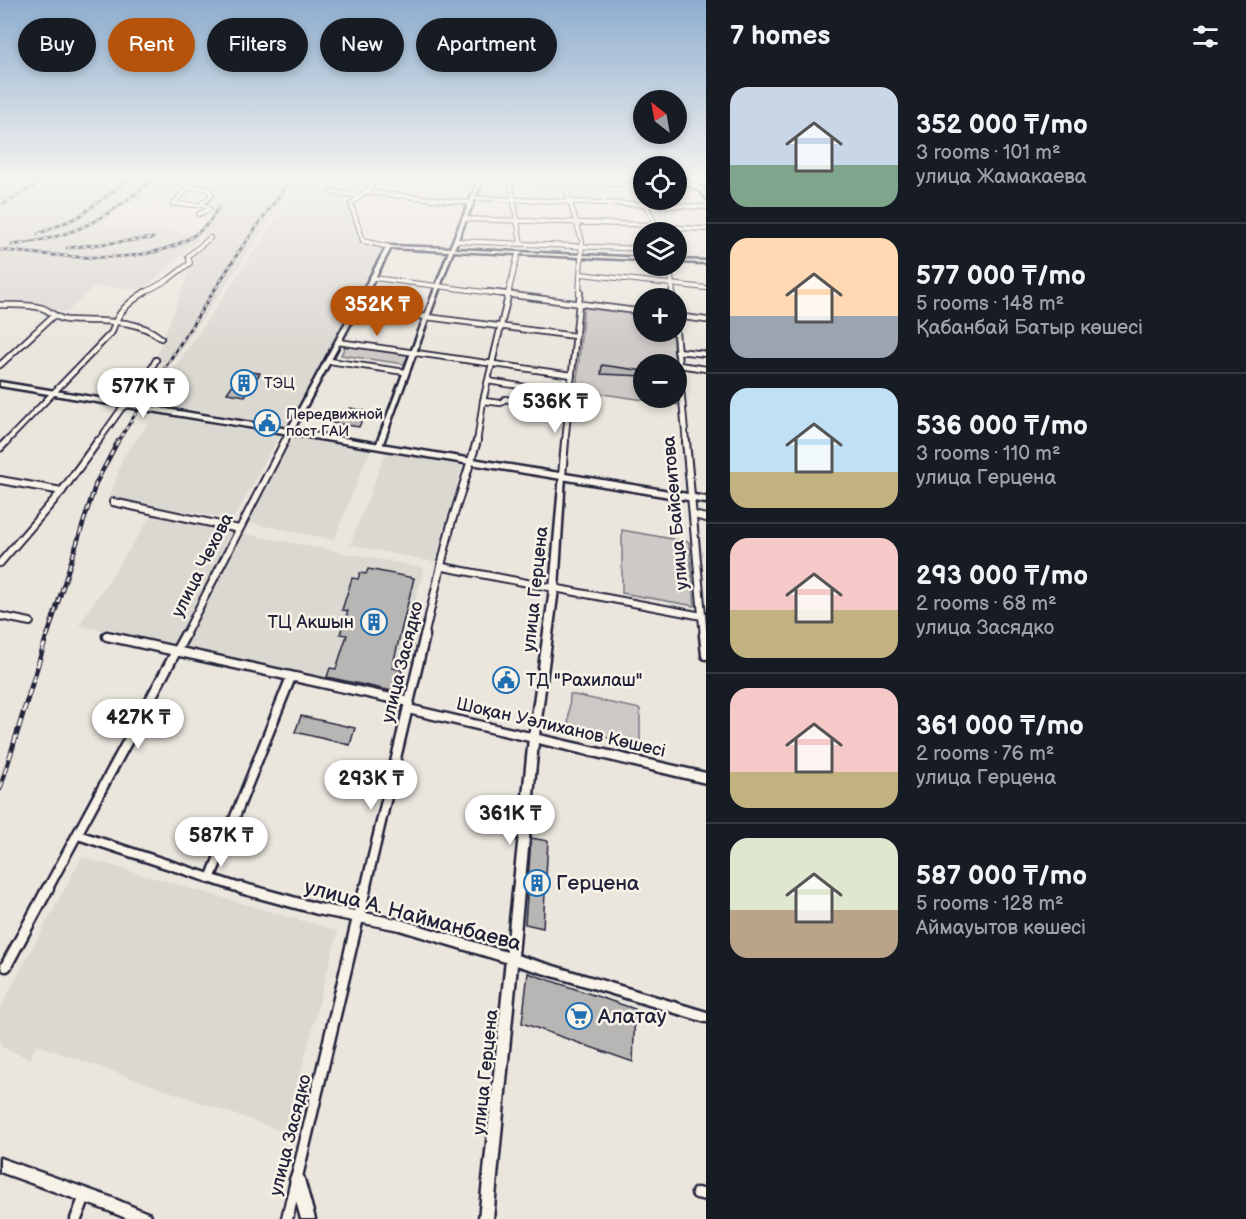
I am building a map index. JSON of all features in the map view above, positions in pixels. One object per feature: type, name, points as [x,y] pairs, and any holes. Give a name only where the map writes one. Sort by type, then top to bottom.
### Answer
[{"type":"main road","points":[[0,384],[706,500]]},
{"type":"street","points":[[361,236],[363,241],[389,247],[633,259]]},
{"type":"street","points":[[379,446],[458,236]]},
{"type":"street","points":[[520,236],[521,244]]},
{"type":"street","name":"улица Герцена","points":[[486,1219],[534,738],[554,589],[562,476],[579,304],[582,257],[580,236]]},
{"type":"street","points":[[0,448],[112,332],[114,318],[137,297],[178,276],[190,263],[188,256],[191,252],[210,238]]},
{"type":"street","points":[[456,242],[633,249]]},
{"type":"street","name":"улица Чехова","points":[[6,966],[176,653],[290,431],[389,247]]},
{"type":"street","name":"улица Засядко","points":[[287,1219],[360,920],[408,705],[469,461],[477,443],[491,363],[518,254]]},
{"type":"street","points":[[687,261],[706,262]]},
{"type":"street","points":[[581,274],[706,288]]},
{"type":"street","points":[[671,276],[673,288]]},
{"type":"street","points":[[374,278],[633,311]]},
{"type":"street","points":[[0,305],[32,306],[45,309],[53,316],[65,320],[88,319],[149,328],[161,338]]},
{"type":"street","points":[[356,308],[575,336]]},
{"type":"street","points":[[0,365],[53,316]]},
{"type":"street","points":[[687,317],[706,320]]},
{"type":"street","points":[[338,342],[572,375]]},
{"type":"street","name":"улица Байсеитова","points":[[677,342],[678,354]]},
{"type":"street","points":[[677,351],[706,354]]},
{"type":"street","points":[[0,563],[62,491],[122,408],[129,405],[156,360]]},
{"type":"street","points":[[329,361],[405,372]]},
{"type":"street","points":[[687,366],[706,369]]},
{"type":"street","points":[[488,381],[570,394]]},
{"type":"street","points":[[483,401],[501,403],[505,399],[530,402],[532,406],[569,412]]},
{"type":"street","name":"улица Байсеитова","points":[[684,408],[706,655]]},
{"type":"street","points":[[0,480],[62,491]]},
{"type":"street","points":[[113,501],[239,529]]},
{"type":"street","points":[[694,515],[706,518]]},
{"type":"street","points":[[443,567],[702,616]]},
{"type":"street","points":[[0,616],[30,622]]},
{"type":"street","points":[[107,636],[291,677],[210,879]]},
{"type":"street","name":"Шоқан Уәлиханов Көшесі","points":[[291,677],[534,738],[706,778]]},
{"type":"street","name":"улица А. Найманбаева","points":[[78,835],[210,879],[360,920],[400,925],[706,1017]]},
{"type":"street","points":[[0,1165],[145,1219]]},
{"type":"street","points":[[297,1179],[309,1219]]},
{"type":"street","points":[[76,1219],[85,1196]]},
{"type":"shaded area","points":[[0,236],[195,236],[199,239],[144,289],[94,286],[67,312],[0,302]]},
{"type":"shaded area","points":[[203,236],[259,236],[172,363],[154,362]]},
{"type":"shaded area","points":[[265,236],[357,236],[360,243],[384,248],[286,427],[151,402]]},
{"type":"shaded area","points":[[584,305],[633,311],[633,342],[673,342],[674,354],[633,354],[633,398],[576,390]]},
{"type":"shaded area","points":[[346,345],[409,354],[404,364],[341,355]]},
{"type":"shaded area","points":[[154,415],[279,436],[233,520],[110,497],[122,459]]},
{"type":"shaded area","points":[[290,436],[370,450],[334,540],[244,522]]},
{"type":"shaded area","points":[[386,452],[462,466],[435,562],[350,545]]},
{"type":"shaded area","points":[[151,516],[424,568],[391,695],[79,625]]},
{"type":"shaded area","points":[[622,530],[689,542],[695,606],[622,593]]},
{"type":"shaded area","points":[[570,694],[640,709],[640,745],[568,729]]},
{"type":"shaded area","points":[[82,857],[338,931],[285,1132],[37,1045],[29,1059],[0,1046],[0,1008]]},
{"type":"building","points":[[602,365],[633,369],[633,375],[601,374]]},
{"type":"building","name":"ТЭЦ","points":[[242,371],[260,373],[245,396],[227,393]]},
{"type":"building","points":[[350,408],[366,411],[359,427],[332,423],[341,410],[349,411]]},
{"type":"building","name":"ТЦ Акшын","points":[[368,569],[414,578],[392,668],[402,670],[397,692],[327,677],[330,668],[336,669],[347,635],[340,634],[348,611],[342,610],[352,578],[358,579],[360,573],[366,574]]},
{"type":"building","points":[[301,716],[355,728],[350,745],[295,732]]},
{"type":"building","name":"Герцена","points":[[531,838],[548,841],[543,928],[525,924]]},
{"type":"building","name":"Алатау","points":[[528,973],[635,1009],[633,1062],[522,1023]]},
{"type":"railway","points":[[12,245],[57,236]]},
{"type":"railway","points":[[0,250],[56,256],[120,257],[151,253],[179,244],[191,236]]},
{"type":"railway","points":[[117,443],[250,236]]},
{"type":"railway","points":[[67,248],[153,238]]},
{"type":"railway","points":[[47,637],[96,483],[118,441]]},
{"type":"railway","points":[[0,789],[47,635]]},
{"type":"place","name":"ТЭЦ","points":[[244,383]]},
{"type":"place","name":"Передвижной пост ГАИ","points":[[267,423]]},
{"type":"place","name":"ТЦ Акшын","points":[[374,622]]},
{"type":"place","name":"ТД \"Рахилаш\"","points":[[506,680]]},
{"type":"place","name":"Герцена","points":[[537,883]]},
{"type":"place","name":"Алатау","points":[[579,1016]]}]
